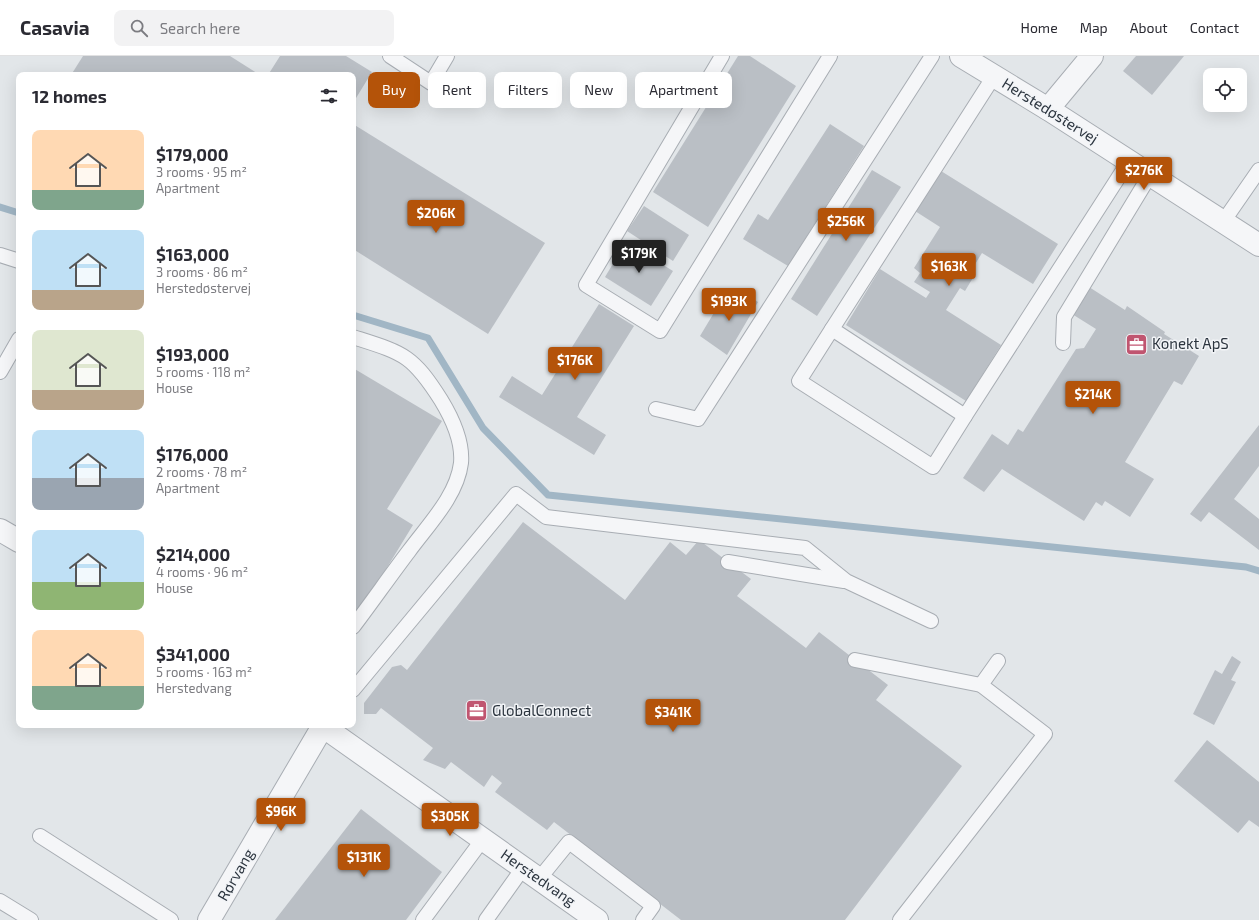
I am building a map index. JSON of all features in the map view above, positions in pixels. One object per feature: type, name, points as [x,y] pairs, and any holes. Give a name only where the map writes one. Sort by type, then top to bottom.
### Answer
[{"type":"street","name":"Herstedøstervej","points":[[961,56],[1048,109],[1259,244]]},
{"type":"street","points":[[1048,109],[1092,56]]},
{"type":"street","points":[[0,530],[16,539]]},
{"type":"street","name":"Rørvang","points":[[209,920],[321,728]]},
{"type":"street","name":"Herstedvang","points":[[327,728],[597,920]]},
{"type":"lane","points":[[390,56],[431,83],[443,58]]},
{"type":"lane","points":[[722,56],[586,285],[660,331],[830,56]]},
{"type":"lane","points":[[656,409],[698,419],[932,56]]},
{"type":"lane","points":[[994,76],[799,381],[933,467],[1129,161]]},
{"type":"lane","points":[[1223,222],[1259,170]]},
{"type":"lane","points":[[1063,342],[1064,318],[1150,175]]},
{"type":"lane","points":[[0,255],[16,259]]},
{"type":"lane","points":[[832,329],[965,416]]},
{"type":"lane","points":[[356,338],[393,350],[417,366],[452,418],[458,436],[461,462],[456,484],[439,511],[356,623]]},
{"type":"lane","points":[[0,372],[16,344]]},
{"type":"lane","points":[[356,686],[516,494],[546,517],[805,548],[846,581],[931,621]]},
{"type":"lane","points":[[728,562],[846,581]]},
{"type":"lane","points":[[855,660],[981,686],[1045,734],[900,920]]},
{"type":"lane","points":[[981,686],[998,661]]},
{"type":"lane","points":[[40,836],[171,920]]},
{"type":"lane","points":[[423,920],[483,839]]},
{"type":"lane","points":[[486,920],[531,874],[569,842],[653,906],[643,920]]},
{"type":"lane","points":[[0,901],[31,920]]},
{"type":"building","points":[[83,56],[230,56],[255,72],[73,72]]},
{"type":"building","points":[[280,56],[346,56],[372,72],[368,72],[368,79],[356,98],[356,72],[270,72]]},
{"type":"building","points":[[738,56],[750,56],[796,86],[708,227],[653,192],[706,108],[732,108],[732,72],[728,72]]},
{"type":"building","points":[[1136,56],[1184,56],[1152,95],[1123,71]]},
{"type":"building","points":[[830,124],[864,146],[788,266],[743,239],[758,214],[768,220]]},
{"type":"building","points":[[356,126],[545,243],[488,334],[356,251]]},
{"type":"building","points":[[872,170],[901,187],[817,316],[791,299]]},
{"type":"building","points":[[941,171],[1058,244],[1033,284],[982,253],[969,274],[974,276],[965,291],[960,288],[946,310],[1001,345],[966,401],[846,325],[880,269],[926,298],[930,292],[914,282],[920,273],[914,268],[940,227],[915,211]]},
{"type":"building","points":[[644,206],[689,235],[673,261],[627,231]]},
{"type":"building","points":[[626,242],[673,271],[651,306],[605,277]]},
{"type":"building","points":[[1089,287],[1125,310],[1127,306],[1165,332],[1164,334],[1199,356],[1182,385],[1174,381],[1125,462],[1154,479],[1130,517],[1105,501],[1102,506],[1096,502],[1084,521],[1002,469],[984,492],[963,478],[992,434],[1008,445],[1018,429],[1023,432],[1076,349],[1084,348],[1096,329],[1072,314]]},
{"type":"building","points":[[740,291],[758,302],[727,355],[700,336],[721,301],[730,307]]},
{"type":"building","points":[[599,304],[634,326],[577,417],[606,435],[594,455],[499,397],[512,376],[542,395]]},
{"type":"building","points":[[356,370],[442,421],[387,509],[413,525],[356,618]]},
{"type":"building","points":[[1259,425],[1259,466],[1234,499],[1259,519],[1259,550],[1209,512],[1201,522],[1190,514]]},
{"type":"building","points":[[523,522],[625,600],[670,542],[686,555],[699,540],[751,579],[737,596],[806,648],[819,632],[888,685],[876,700],[962,766],[845,920],[681,920],[554,822],[547,830],[495,792],[502,783],[492,775],[484,787],[451,762],[445,769],[423,760],[433,748],[381,708],[376,714],[364,714],[364,703],[392,667],[401,665],[407,670]]},
{"type":"building","points":[[1232,656],[1241,662],[1231,680],[1236,682],[1214,725],[1193,714],[1215,670],[1222,674]]},
{"type":"building","points":[[1207,740],[1259,782],[1259,827],[1249,820],[1238,833],[1174,781]]},
{"type":"building","points":[[361,809],[442,872],[406,920],[275,920]]},
{"type":"waterway","points":[[0,207],[16,212]]},
{"type":"waterway","points":[[356,316],[428,338],[483,428],[548,495],[1246,567],[1259,571]]},
{"type":"place","name":"Konekt ApS","points":[[1136,344]]},
{"type":"place","name":"GlobalConnect","points":[[477,711]]}]
